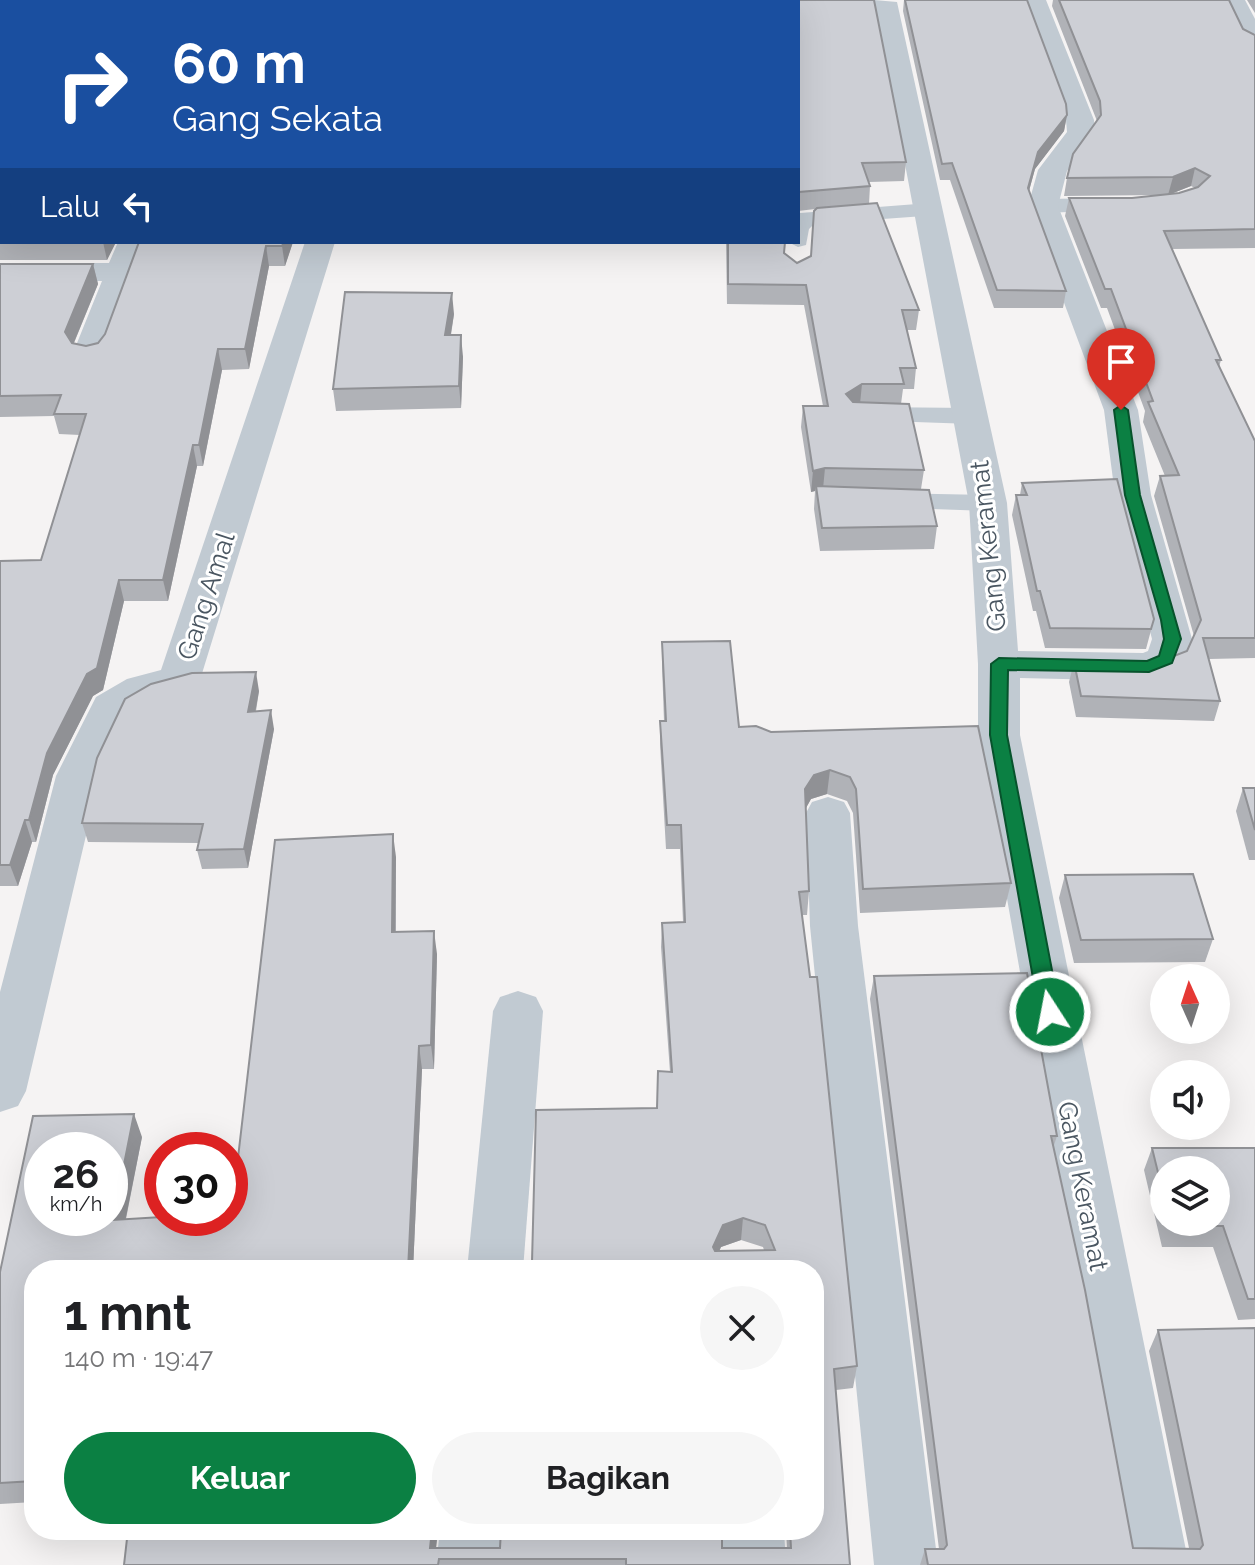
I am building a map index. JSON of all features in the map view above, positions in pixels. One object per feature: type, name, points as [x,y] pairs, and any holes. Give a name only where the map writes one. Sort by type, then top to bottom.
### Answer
[{"type":"street","points":[[999,664],[1149,667],[1166,659],[1172,639],[1133,495],[1121,410],[1043,206],[1053,170],[1081,133],[1080,120],[1034,0]]},
{"type":"street","points":[[1233,0],[1255,45]]},
{"type":"street","name":"Gang Keramat","points":[[883,2],[930,210],[988,503],[999,664],[983,735],[1157,1565]]},
{"type":"street","points":[[90,353],[132,244]]},
{"type":"street","name":"Gang Amal","points":[[0,1091],[78,776],[111,707],[142,689],[179,680],[319,244]]},
{"type":"street","points":[[0,272],[121,272]]},
{"type":"street","points":[[828,813],[834,926],[906,1565]]},
{"type":"street","points":[[496,1260],[518,1011]]},
{"type":"street","points":[[468,1565],[470,1540]]},
{"type":"street","points":[[753,1540],[754,1565]]},
{"type":"lane","points":[[1043,206],[1130,204]]},
{"type":"lane","points":[[800,225],[808,218],[930,210]]},
{"type":"lane","points":[[860,415],[972,416]]},
{"type":"lane","points":[[868,500],[988,503]]},
{"type":"building","points":[[800,0],[874,0],[906,162],[862,163],[870,186],[800,192]]},
{"type":"building","points":[[905,0],[1027,0],[1066,104],[1067,115],[1038,152],[1028,188],[1066,291],[997,290],[952,163],[942,164]]},
{"type":"building","points":[[1059,0],[1229,0],[1243,29],[1255,35],[1255,229],[1164,231],[1221,360],[1216,360],[1255,441],[1255,638],[1203,638],[1220,701],[1081,696],[1074,662],[1156,663],[1187,651],[1201,620],[1160,476],[1179,475],[1148,402],[1153,401],[1111,289],[1105,289],[1069,198],[1132,198],[1179,193],[1198,187],[1210,176],[1195,168],[1173,177],[1067,178],[1073,154],[1101,115],[1100,101]]},
{"type":"building","points":[[877,203],[919,310],[902,310],[916,368],[900,368],[904,384],[862,384],[846,394],[853,402],[909,404],[924,470],[825,468],[813,471],[803,406],[828,406],[806,285],[728,284],[728,244],[785,244],[784,253],[797,263],[811,256],[814,211],[817,208]]},
{"type":"building","points":[[138,244],[283,244],[266,246],[245,349],[218,349],[199,445],[193,445],[163,580],[119,580],[97,668],[87,674],[47,753],[29,820],[25,820],[10,865],[0,865],[0,561],[41,560],[86,414],[54,414],[61,395],[0,396],[0,264],[93,264],[65,332],[72,343],[86,346],[98,343],[105,334]]},
{"type":"building","points":[[345,292],[452,293],[445,335],[461,335],[459,386],[333,389]]},
{"type":"building","points":[[1117,479],[1154,619],[1151,629],[1050,628],[1040,591],[1037,591],[1016,495],[1027,495],[1022,483]]},
{"type":"building","points":[[816,486],[929,490],[937,526],[822,528]]},
{"type":"building","points":[[730,641],[739,727],[756,726],[771,732],[978,726],[1011,883],[863,889],[856,789],[850,777],[830,770],[814,775],[805,789],[809,891],[799,892],[810,977],[817,977],[857,1366],[834,1369],[850,1565],[626,1565],[626,1559],[439,1559],[438,1565],[124,1565],[127,1540],[431,1540],[430,1548],[500,1548],[500,1540],[722,1540],[722,1548],[791,1548],[791,1540],[824,1540],[824,1260],[532,1260],[536,1110],[657,1108],[658,1071],[672,1072],[662,923],[685,922],[681,825],[667,825],[660,721],[666,721],[662,642]],"holes":[[[743,1218],[765,1225],[775,1250],[715,1251],[713,1247],[723,1225]]]},
{"type":"building","points":[[256,672],[248,712],[271,710],[244,849],[197,850],[203,824],[82,823],[97,758],[125,699],[151,684],[192,673]]},
{"type":"building","points":[[1243,788],[1255,788],[1255,830]]},
{"type":"building","points":[[393,834],[392,932],[434,931],[431,1045],[419,1046],[408,1260],[24,1260],[24,1482],[0,1483],[0,1272],[24,1159],[24,1236],[128,1236],[128,1219],[144,1218],[144,1236],[248,1236],[248,1132],[241,1132],[275,840]]},
{"type":"building","points":[[1193,874],[1213,939],[1081,940],[1065,875]]},
{"type":"building","points":[[1027,973],[1057,1136],[1051,1136],[1085,1290],[1133,1548],[1200,1549],[1203,1545],[1158,1330],[1255,1328],[1255,1565],[928,1565],[925,1549],[944,1549],[947,1545],[874,976]]},
{"type":"building","points":[[134,1114],[128,1144],[128,1132],[30,1132],[33,1116]]},
{"type":"building","points":[[1152,1148],[1255,1148],[1255,1299],[1248,1299],[1226,1236],[1230,1236],[1230,1156],[1154,1156]]},
{"type":"route","points":[[1050,1012],[999,735],[999,664],[1149,667],[1166,659],[1172,639],[1169,620],[1133,495],[1121,410]]}]
